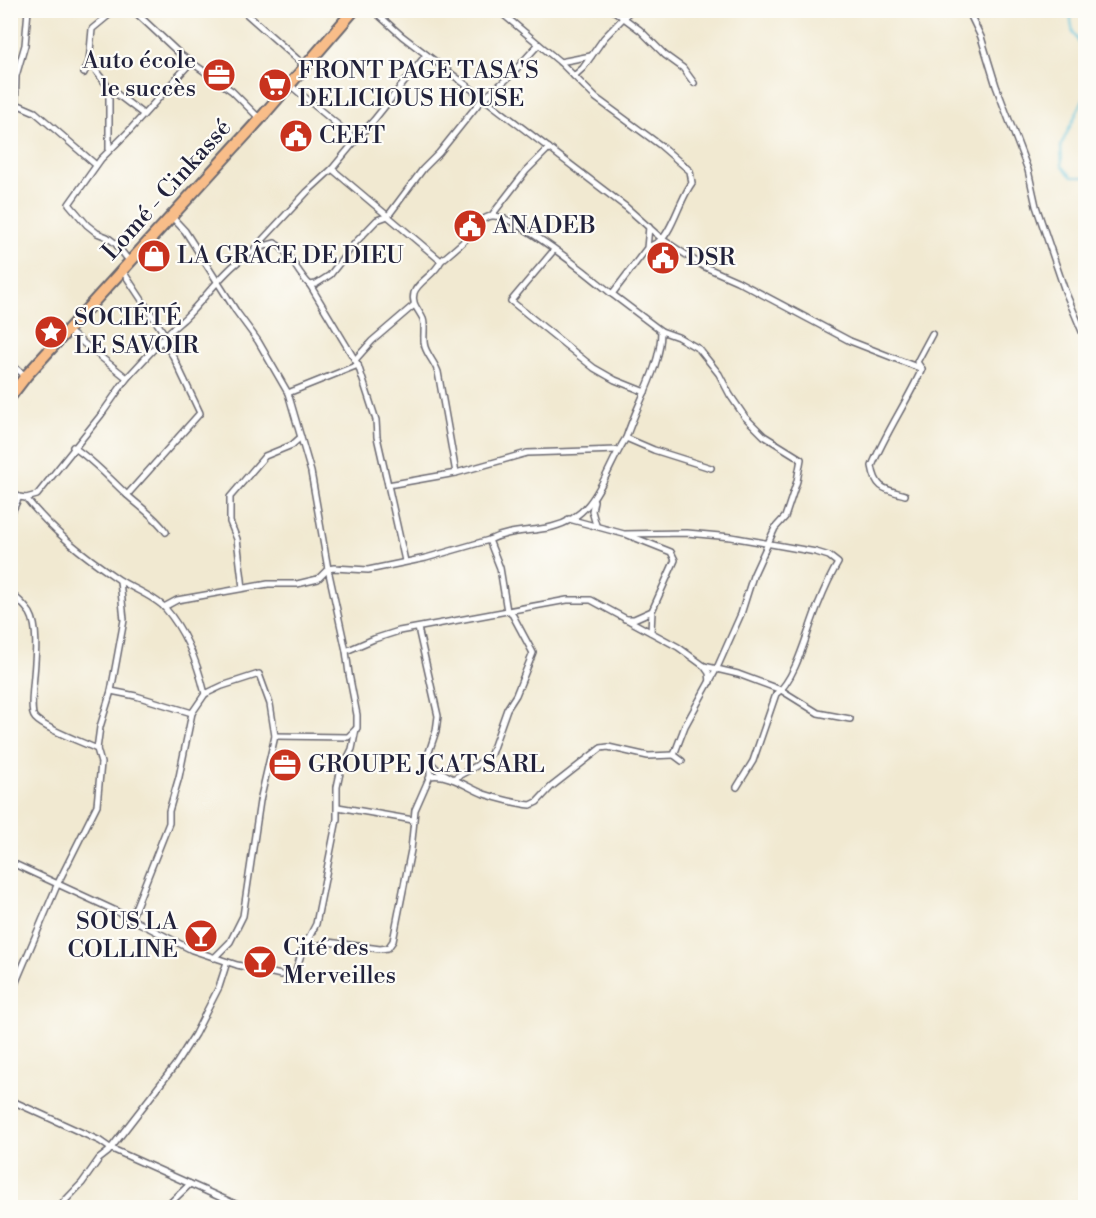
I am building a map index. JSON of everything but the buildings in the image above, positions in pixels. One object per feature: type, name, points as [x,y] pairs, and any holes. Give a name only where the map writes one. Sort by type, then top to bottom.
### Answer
[{"type":"highway","name":"Lomé - Cinkassé","points":[[10,397],[26,376],[260,119],[354,10]]},
{"type":"street","points":[[10,130],[15,111],[16,76],[25,45],[28,10]]},
{"type":"street","points":[[84,73],[89,62],[92,29],[115,10]]},
{"type":"street","points":[[133,10],[170,46],[232,90],[260,119]]},
{"type":"street","points":[[242,10],[304,66]]},
{"type":"street","points":[[373,10],[426,54],[626,207],[662,239],[703,266],[737,281],[850,341],[922,369]]},
{"type":"street","points":[[498,10],[560,62],[596,98],[660,145],[690,171],[692,183],[662,239],[647,248],[612,294]]},
{"type":"street","points":[[613,10],[640,30],[665,55],[683,68],[694,83]]},
{"type":"street","points":[[574,76],[630,10]]},
{"type":"street","points":[[968,10],[981,37],[996,86],[1028,170],[1036,206],[1065,291],[1086,341]]},
{"type":"street","points":[[310,285],[330,275],[377,220],[388,216],[423,169],[439,153],[483,98],[509,77],[538,45]]},
{"type":"street","points":[[10,491],[19,497],[37,495],[73,447],[101,415],[127,378],[218,281],[253,250],[307,192],[332,169],[426,54]]},
{"type":"street","points":[[560,62],[591,56]]},
{"type":"street","points":[[89,62],[109,88],[143,114]]},
{"type":"street","points":[[130,262],[115,243],[87,225],[69,204],[109,149],[129,131],[191,62]]},
{"type":"street","points":[[289,84],[356,140]]},
{"type":"street","points":[[109,88],[109,149]]},
{"type":"street","points":[[14,102],[35,112],[96,165]]},
{"type":"street","points":[[456,473],[438,372],[424,344],[424,320],[414,305],[414,294],[417,288],[432,275],[441,261],[466,239],[481,221],[492,216],[526,171],[549,148]]},
{"type":"street","points":[[332,169],[441,261]]},
{"type":"street","points":[[171,216],[185,231],[258,341],[288,393],[313,482],[357,715],[357,728],[352,749],[340,773],[337,787],[338,807],[316,924],[302,951],[296,971]]},
{"type":"street","points":[[492,216],[518,223],[661,331],[678,337],[699,349],[719,374],[745,417],[764,436],[801,459],[797,481],[785,517],[776,528],[753,576],[741,614],[710,683],[685,726],[674,755]]},
{"type":"street","points":[[647,248],[649,227]]},
{"type":"street","points":[[253,250],[275,243],[290,255],[357,362],[376,420],[377,437],[405,561]]},
{"type":"street","points":[[554,250],[511,301],[594,368],[615,380],[645,392]]},
{"type":"street","points":[[122,270],[164,338],[200,413],[127,495]]},
{"type":"street","points":[[288,393],[357,362],[372,341],[414,305]]},
{"type":"street","points":[[68,330],[127,378]]},
{"type":"street","points":[[596,525],[592,511],[594,500],[626,438],[645,392],[661,341],[661,331]]},
{"type":"street","points":[[922,369],[917,362],[932,334]]},
{"type":"street","points":[[10,363],[26,376]]},
{"type":"street","points":[[905,495],[884,489],[878,484],[872,466],[884,437],[909,398],[922,369]]},
{"type":"street","points":[[243,588],[237,539],[230,522],[230,497],[265,456],[292,445],[301,437]]},
{"type":"street","points":[[626,438],[654,450],[711,468]]},
{"type":"street","points":[[73,447],[96,464],[127,495],[157,519],[166,532]]},
{"type":"street","points":[[388,485],[456,473],[527,453],[618,450]]},
{"type":"street","points":[[10,516],[19,497]]},
{"type":"street","points":[[26,498],[74,548],[120,581],[164,607],[190,646],[205,694]]},
{"type":"street","points":[[164,607],[177,600],[243,588],[268,584],[297,584],[318,579],[328,569],[368,570],[426,558],[489,540],[500,534],[552,527],[569,519],[594,500]]},
{"type":"street","points":[[569,519],[624,534],[671,552],[675,560],[651,611],[651,632]]},
{"type":"street","points":[[624,534],[687,533],[823,554],[838,562],[817,606],[792,671],[781,690],[776,694],[753,761],[737,787]]},
{"type":"street","points":[[430,776],[453,778],[477,766],[491,754],[507,708],[516,695],[533,653],[509,611],[501,568],[489,540]]},
{"type":"street","points":[[10,996],[58,883],[97,806],[101,763],[97,749],[100,727],[111,691],[124,620],[120,581]]},
{"type":"street","points":[[10,593],[30,614],[36,635],[36,662],[30,706],[32,714],[35,719],[53,729],[97,749]]},
{"type":"street","points":[[346,651],[399,631],[567,600],[591,600],[678,647],[704,666],[710,683]]},
{"type":"street","points":[[623,619],[634,619],[651,611]]},
{"type":"street","points":[[302,951],[328,942],[380,949],[388,948],[393,941],[411,850],[415,810],[430,776],[428,755],[436,732],[438,716],[418,628]]},
{"type":"street","points":[[704,666],[738,674],[781,690],[818,713],[850,720]]},
{"type":"street","points":[[131,919],[169,824],[169,811],[179,777],[192,713],[205,694],[259,674],[270,704],[275,736],[260,801],[243,916],[230,942],[214,958]]},
{"type":"street","points":[[111,691],[192,713]]},
{"type":"street","points":[[275,736],[348,736],[357,728]]},
{"type":"street","points":[[430,762],[439,771],[486,795],[531,805],[601,748],[608,747],[648,756],[674,755],[682,761]]},
{"type":"street","points":[[338,807],[413,820]]},
{"type":"street","points":[[10,862],[58,883],[192,950],[227,962],[281,975]]},
{"type":"street","points":[[58,1208],[82,1183],[176,1064],[195,1034],[219,987],[227,962]]},
{"type":"street","points":[[10,1100],[244,1208]]},
{"type":"street","points":[[165,1208],[190,1184]]},
{"type":"waterway","points":[[1069,10],[1073,32],[1086,55]]},
{"type":"waterway","points":[[1086,94],[1061,145],[1062,166],[1072,177],[1086,177]]},
{"type":"place","name":"Auto école le succès","points":[[219,75]]},
{"type":"place","name":"FRONT PAGE TASA'S DELICIOUS HOUSE","points":[[275,85]]},
{"type":"place","name":"CEET","points":[[296,136]]},
{"type":"place","name":"ANADEB","points":[[470,226]]},
{"type":"place","name":"LA GRÂCE DE DIEU","points":[[154,256]]},
{"type":"place","name":"DSR","points":[[663,258]]},
{"type":"place","name":"SOCIÉTÉ LE SAVOIR","points":[[51,332]]},
{"type":"place","name":"GROUPE JCAT SARL","points":[[285,765]]},
{"type":"place","name":"SOUS LA COLLINE","points":[[201,936]]},
{"type":"place","name":"Cité des Merveilles","points":[[260,962]]}]
